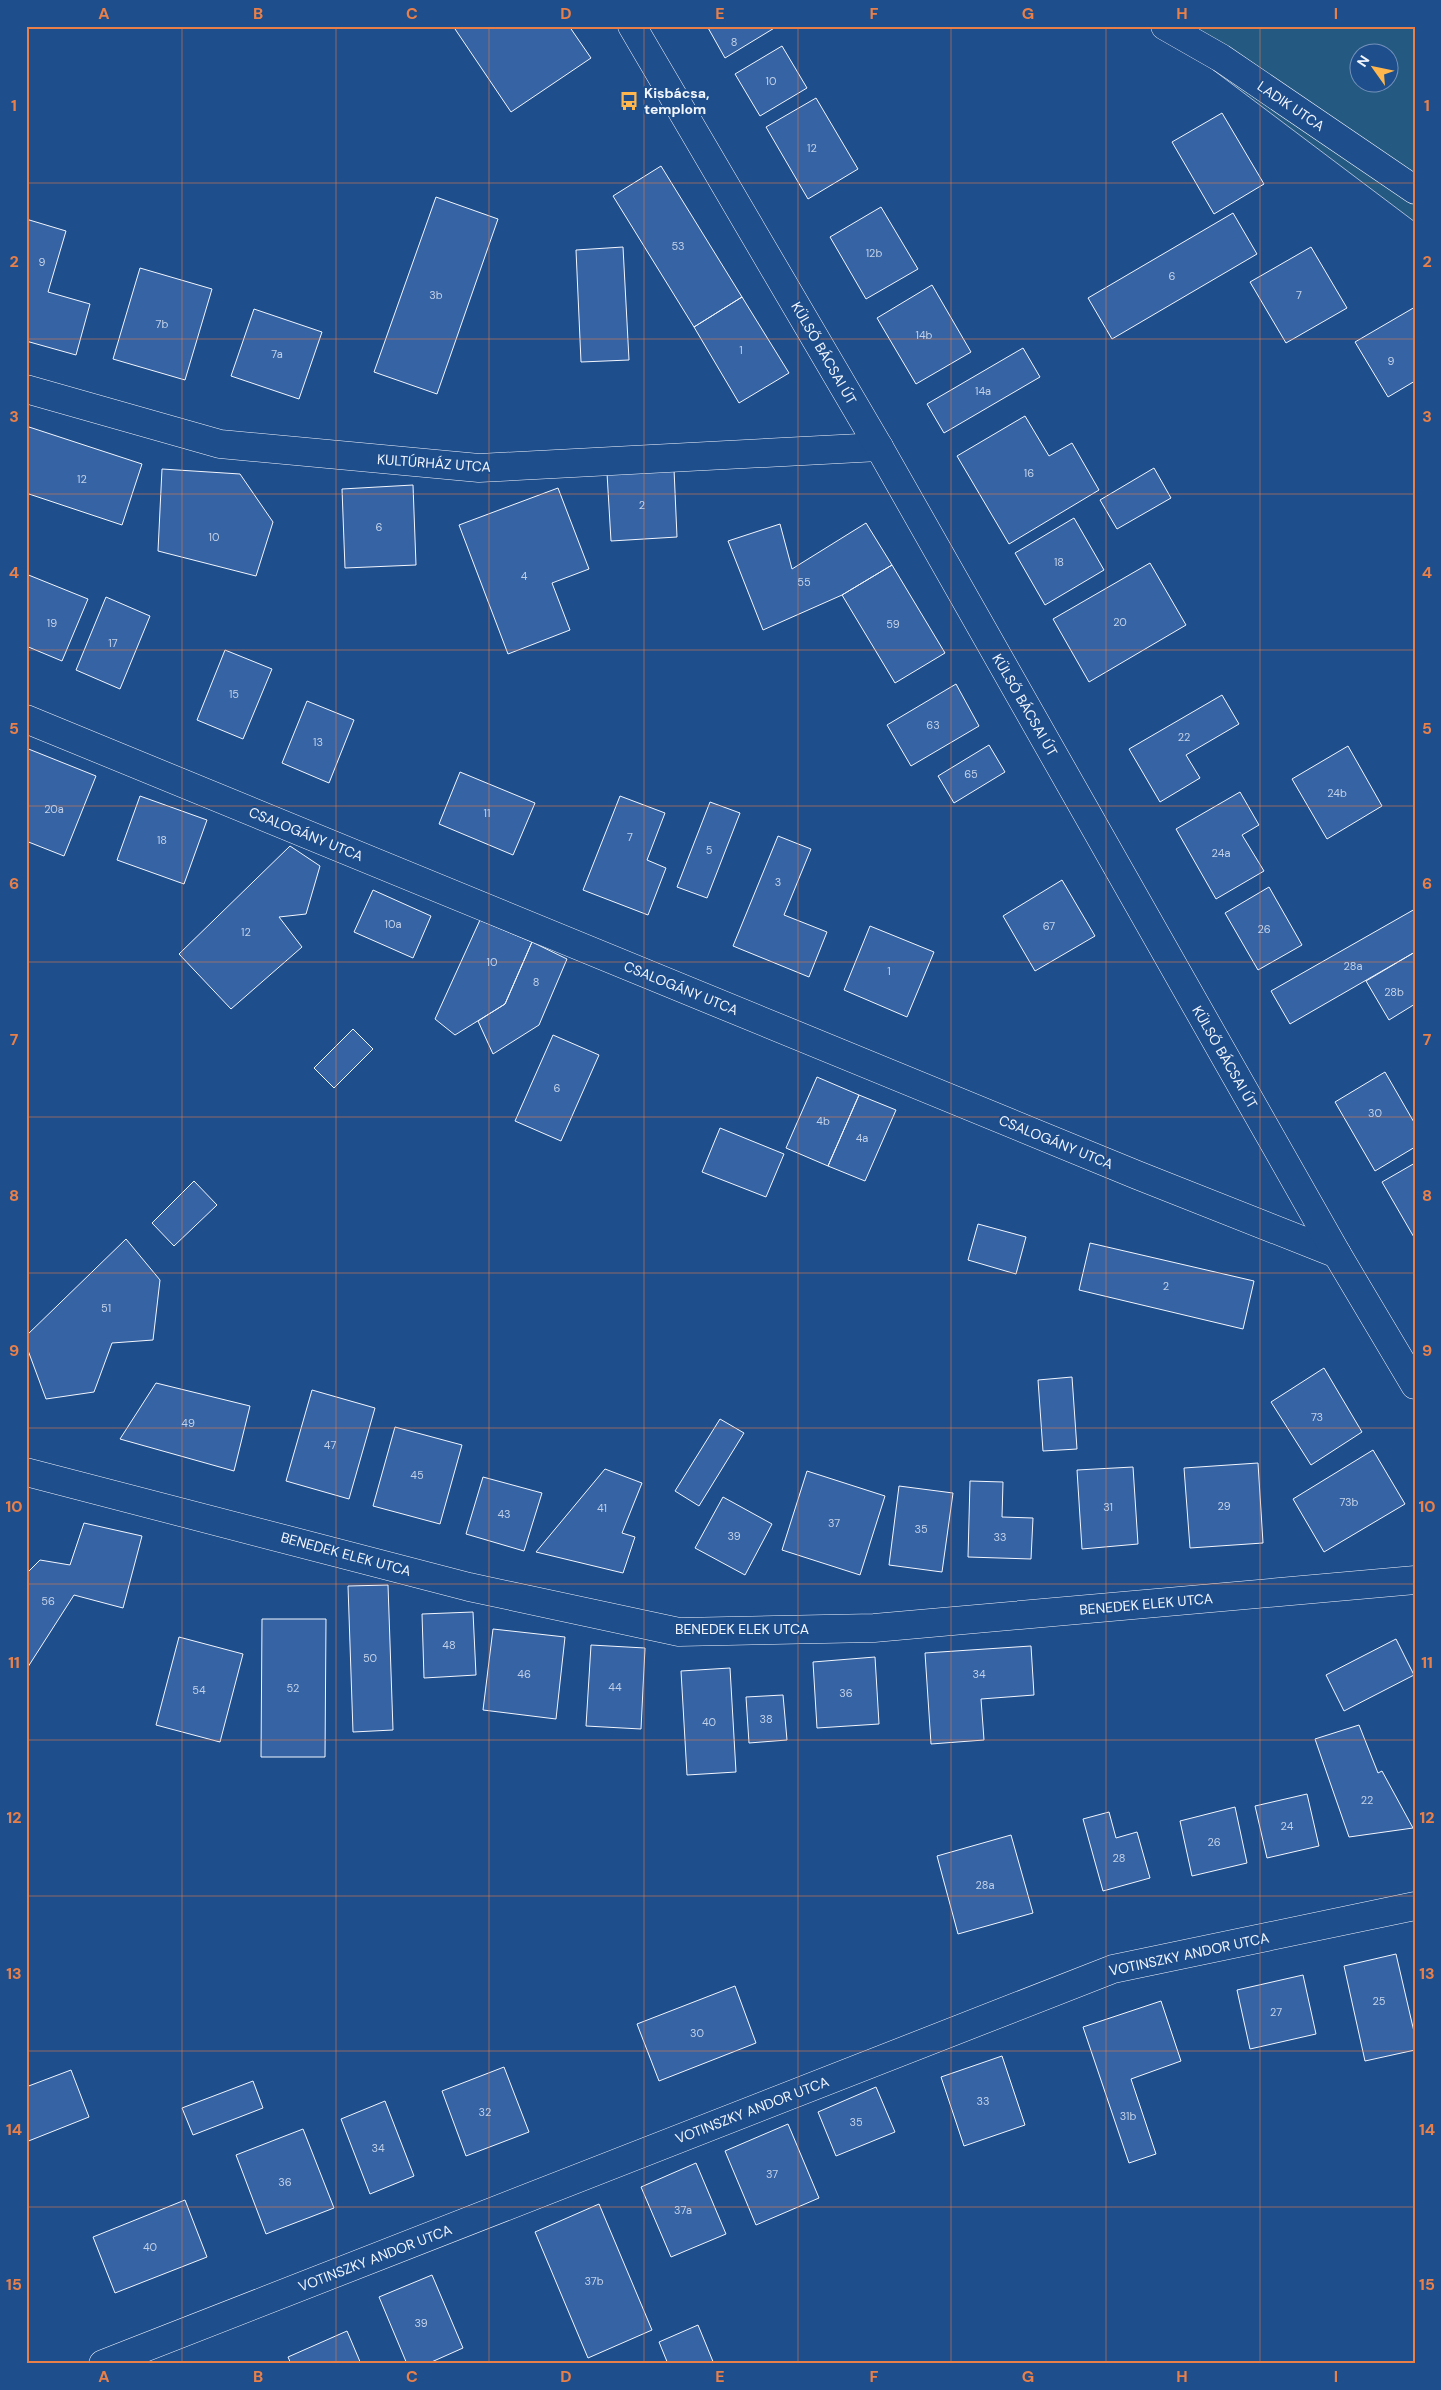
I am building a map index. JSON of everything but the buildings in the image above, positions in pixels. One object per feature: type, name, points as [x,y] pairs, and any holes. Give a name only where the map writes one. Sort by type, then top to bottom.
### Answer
[{"type":"street","name":"KÜLSŐ BÁCSAI ÚT","points":[[632,26],[879,447],[1337,1254],[1415,1385]]},
{"type":"street","name":"LADIK UTCA","points":[[1165,26],[1221,58],[1415,190]]},
{"type":"street","name":"KULTÚRHÁZ UTCA","points":[[26,389],[220,444],[479,468],[879,447]]},
{"type":"street","name":"CSALOGÁNY UTCA","points":[[26,719],[1109,1164],[1337,1254]]},
{"type":"street","name":"BENEDEK ELEK UTCA","points":[[26,1472],[469,1587],[679,1632],[874,1628],[1415,1580]]},
{"type":"street","name":"VOTINSZKY ANDOR UTCA","points":[[103,2364],[1113,1969],[1415,1906]]},
{"type":"shaded area","points":[[1155,26],[1415,26],[1415,222]]},
{"type":"place","name":"Kisbácsa, templom","points":[[629,101]]}]
